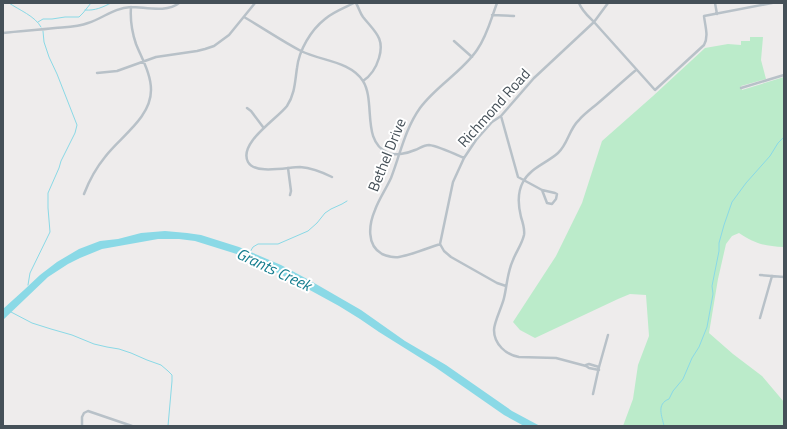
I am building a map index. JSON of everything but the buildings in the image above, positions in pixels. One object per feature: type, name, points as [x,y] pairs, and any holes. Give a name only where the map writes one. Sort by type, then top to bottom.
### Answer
[{"type":"street","points":[[3,33],[74,26],[88,23],[110,12],[131,7],[168,8],[179,3]]},
{"type":"street","points":[[97,73],[118,71],[156,57],[198,51],[214,46],[229,35],[255,3]]},
{"type":"street","points":[[332,176],[312,169],[300,167],[258,169],[252,167],[248,162],[246,156],[247,150],[263,127],[287,106],[292,97],[297,66],[302,51],[316,27],[334,12],[355,3],[362,15],[377,32],[381,42],[380,52],[374,72],[363,81]]},
{"type":"street","name":"Bethel Drive","points":[[440,244],[400,257],[391,257],[378,252],[371,240],[370,232],[375,211],[386,190],[408,129],[428,98],[472,57],[485,35],[497,3]]},
{"type":"street","points":[[578,3],[584,13],[594,22],[655,90],[703,47],[707,35],[704,16],[772,3]]},
{"type":"street","name":"Richmond Road","points":[[440,244],[453,182],[464,158],[476,140],[492,122],[501,116],[534,78],[594,22],[608,3]]},
{"type":"street","points":[[715,3],[717,14]]},
{"type":"street","points":[[84,194],[91,178],[104,157],[142,117],[151,97],[149,78],[132,28],[130,17],[131,7]]},
{"type":"street","points":[[492,15],[514,16]]},
{"type":"street","points":[[244,17],[302,51],[349,68],[356,73],[363,81],[366,90],[369,102],[372,133],[375,141],[388,153],[400,154],[429,145],[464,158]]},
{"type":"street","points":[[454,41],[472,57]]},
{"type":"street","points":[[599,369],[589,368],[556,358],[519,357],[508,354],[498,344],[494,330],[504,299],[508,273],[524,236],[524,226],[518,198],[524,181],[534,169],[558,153],[566,143],[570,132],[578,121],[636,70]]},
{"type":"street","points":[[741,88],[784,75]]},
{"type":"street","points":[[247,108],[252,111],[263,127]]},
{"type":"street","points":[[501,116],[516,174],[524,181],[542,190],[557,194],[556,199],[552,204],[547,203],[542,190]]},
{"type":"street","points":[[288,168],[291,191],[290,195]]},
{"type":"street","points":[[440,244],[450,257],[498,284],[506,286]]},
{"type":"street","points":[[760,275],[784,277]]},
{"type":"street","points":[[760,318],[772,276]]},
{"type":"street","points":[[594,394],[608,335]]},
{"type":"street","points":[[82,426],[82,417],[84,413],[88,411],[132,426]]},
{"type":"green space","points":[[750,37],[763,37],[761,60],[766,79],[741,86],[742,90],[784,77],[784,247],[760,244],[739,233],[732,236],[726,244],[718,279],[709,333],[762,376],[784,402],[784,426],[623,426],[633,399],[638,365],[649,336],[646,295],[630,294],[535,338],[520,330],[513,322],[556,256],[582,203],[602,141],[705,48],[728,44],[741,45],[741,41],[750,41]]},
{"type":"water","name":"Grants Creek","points":[[165,231],[201,235],[239,247],[281,265],[361,310],[405,341],[446,365],[512,411],[540,426],[524,426],[504,415],[435,367],[360,319],[286,277],[243,256],[195,241],[158,239],[102,249],[80,258],[48,277],[3,320],[3,309],[40,275],[57,262],[79,249],[100,241],[118,239],[141,233]]},
{"type":"waterway","points":[[9,3],[31,16],[41,27]]},
{"type":"waterway","points":[[38,22],[43,19],[79,17],[91,3]]},
{"type":"waterway","points":[[85,10],[96,9],[111,3]]},
{"type":"waterway","points":[[28,285],[30,273],[50,232],[48,193],[61,161],[75,133],[77,125],[49,57],[44,42],[43,31]]},
{"type":"waterway","points":[[664,426],[661,414],[662,404],[669,399],[673,391],[683,379],[707,327],[713,294],[712,286],[719,251],[719,243],[732,202],[784,137]]},
{"type":"waterway","name":"Grants Creek","points":[[250,252],[253,247],[258,244],[278,244],[308,231],[325,213],[347,201]]},
{"type":"waterway","points":[[11,312],[32,323],[72,335],[94,344],[119,349],[161,365],[172,375],[168,426]]}]
